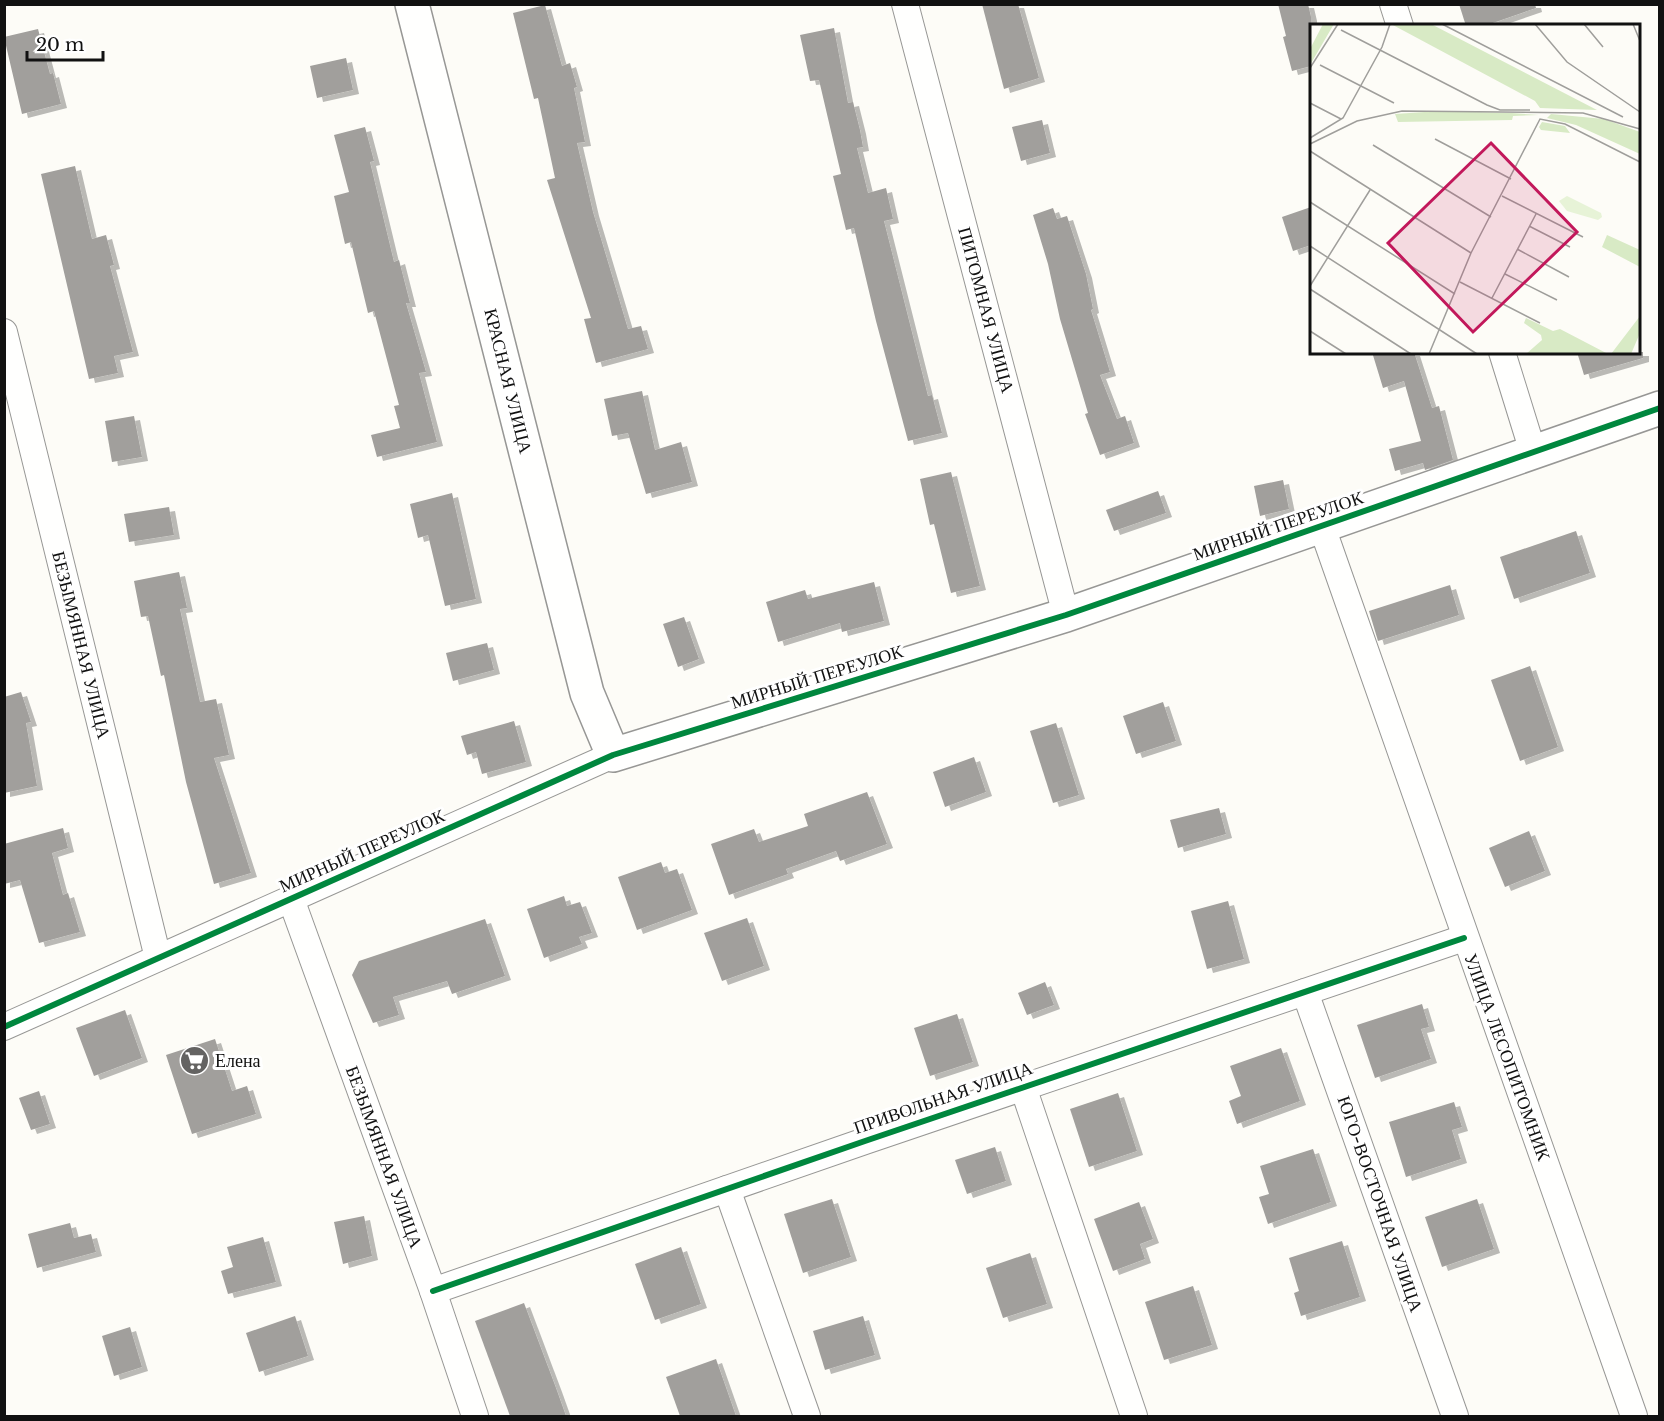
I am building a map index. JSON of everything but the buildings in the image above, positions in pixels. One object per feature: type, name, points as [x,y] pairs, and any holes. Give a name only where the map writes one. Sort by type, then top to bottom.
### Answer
[{"type":"street","name":"КРАСНАЯ УЛИЦА","points":[[412,4],[587,693],[613,755]]},
{"type":"street","name":"ПИТОМНАЯ УЛИЦА","points":[[905,4],[1066,615]]},
{"type":"street","points":[[1393,4],[1399,24]]},
{"type":"street","name":"БЕЗЫМЯННАЯ УЛИЦА","points":[[4,332],[158,958]]},
{"type":"street","points":[[1503,354],[1533,452]]},
{"type":"street","name":"МИРНЫЙ ПЕРЕУЛОК","points":[[4,1027],[613,755],[1066,615],[1659,408]]},
{"type":"street","name":"УЛИЦА ЛЕСОПИТОМНИК","points":[[1322,527],[1464,938],[1634,1416]]},
{"type":"street","name":"БЕЗЫМЯННАЯ УЛИЦА","points":[[291,899],[433,1291],[475,1416]]},
{"type":"street","name":"ПРИВОЛЬНАЯ УЛИЦА","points":[[433,1291],[1023,1087],[1464,938]]},
{"type":"street","name":"ЮГО-ВОСТОЧНАЯ УЛИЦА","points":[[1305,992],[1455,1416]]},
{"type":"street","name":"ПРИВОЛЬНАЯ УЛИЦА","points":[[1023,1087],[1134,1416]]},
{"type":"street","points":[[727,1189],[807,1416]]},
{"type":"cycle path","points":[[4,1027],[613,755],[1066,615],[1660,408]]},
{"type":"cycle path","points":[[433,1291],[865,1141],[1464,938]]},
{"type":"place","name":"Елена","points":[[194,1061]]}]
